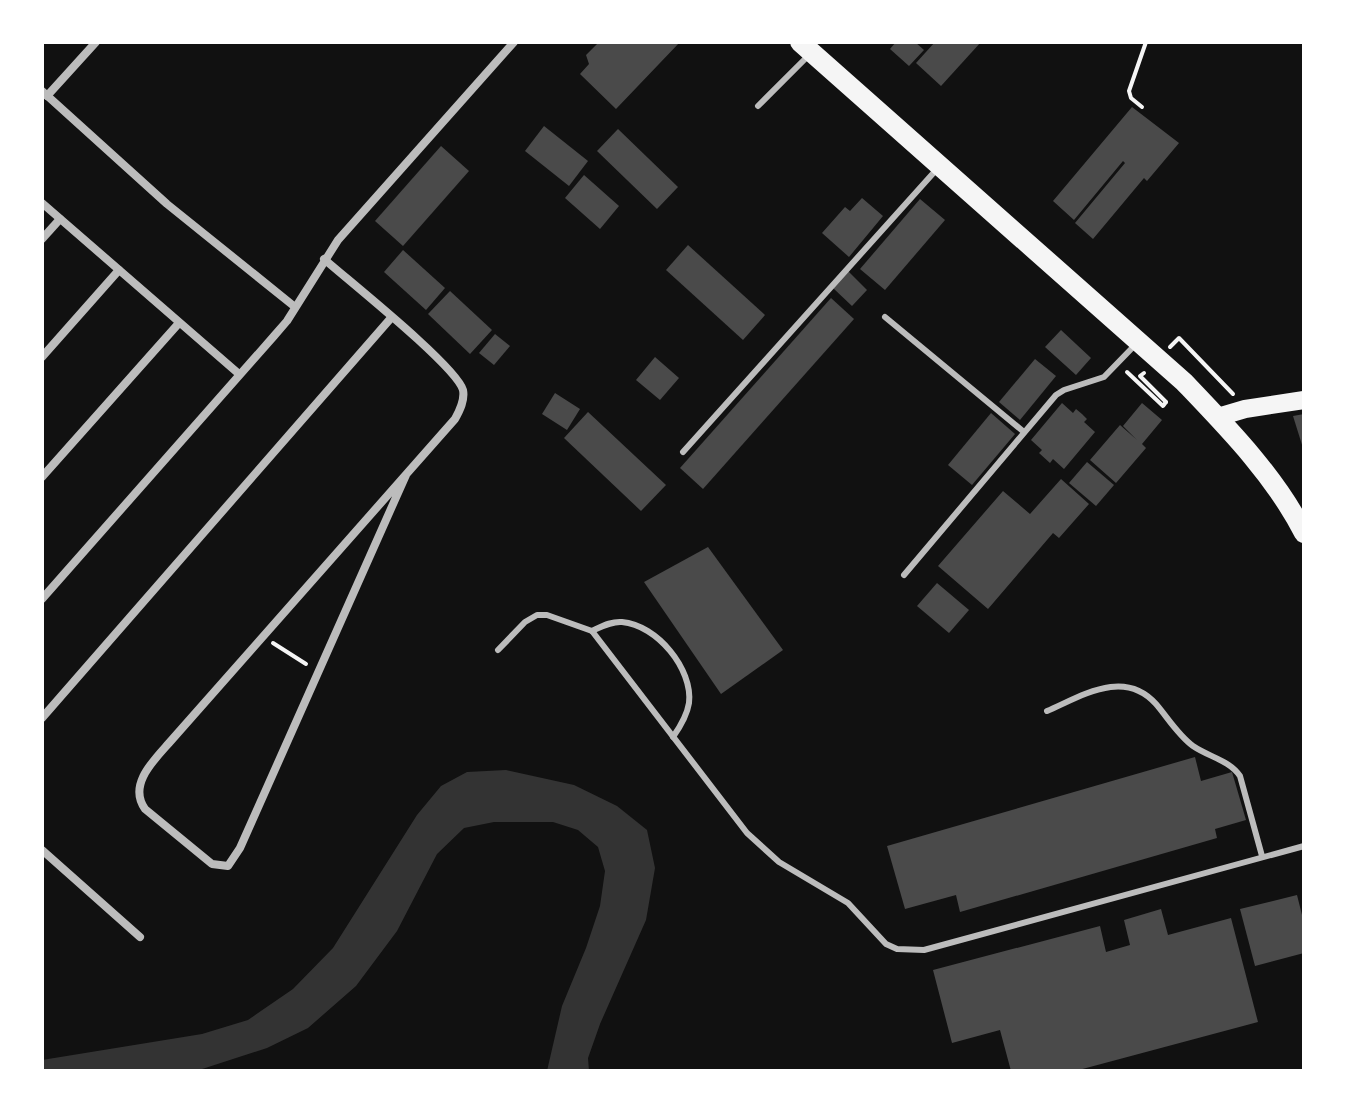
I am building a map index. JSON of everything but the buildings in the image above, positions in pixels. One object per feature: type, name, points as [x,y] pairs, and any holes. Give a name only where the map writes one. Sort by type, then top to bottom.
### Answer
[{"type":"highway","points":[[806,47],[1138,341],[1218,417],[1267,475],[1304,533]]},
{"type":"main road","points":[[1218,417],[1245,409],[1304,400]]},
{"type":"street","points":[[96,42],[45,93],[167,204],[295,307]]},
{"type":"street","points":[[42,599],[280,329],[338,240],[514,42]]},
{"type":"street","points":[[42,203],[239,374]]},
{"type":"street","points":[[42,239],[60,219]]},
{"type":"street","points":[[324,259],[449,368],[464,393],[462,405],[455,419],[153,761],[144,775],[138,790],[139,801],[145,809],[212,864],[228,866],[234,860],[406,475]]},
{"type":"street","points":[[42,357],[119,270]]},
{"type":"street","points":[[42,718],[391,318]]},
{"type":"street","points":[[42,477],[179,323]]},
{"type":"street","points":[[42,850],[140,937]]},
{"type":"lane","points":[[758,106],[806,47]]},
{"type":"lane","points":[[683,452],[940,166]]},
{"type":"lane","points":[[885,317],[1024,432]]},
{"type":"lane","points":[[904,575],[1056,395],[1094,382],[1118,363],[1138,341]]},
{"type":"lane","points":[[498,650],[525,622],[537,615],[547,615],[592,631],[747,833],[779,862],[848,903],[886,944],[897,949],[924,950],[1304,846]]},
{"type":"lane","points":[[592,631],[622,622],[645,630],[670,652],[683,670],[689,687],[689,706],[673,737]]},
{"type":"lane","points":[[1047,711],[1106,686],[1119,684],[1143,693],[1192,745],[1235,768],[1240,776],[1262,856]]},
{"type":"path","points":[[1142,107],[1131,98],[1129,91],[1146,42]]},
{"type":"path","points":[[1179,338],[1227,386],[1245,409]]},
{"type":"path","points":[[1118,363],[1163,406],[1166,402],[1140,376]]},
{"type":"path","points":[[264,637],[319,672]]},
{"type":"shaded area","points":[[506,770],[574,785],[617,806],[647,830],[655,868],[646,920],[600,1024],[588,1058],[589,1071],[547,1071],[562,1006],[600,906],[605,871],[598,847],[578,830],[553,822],[494,822],[464,828],[437,854],[397,931],[356,986],[308,1028],[267,1048],[196,1071],[42,1071],[42,1060],[202,1034],[248,1020],[293,989],[333,948],[417,815],[441,786],[467,772]]}]
